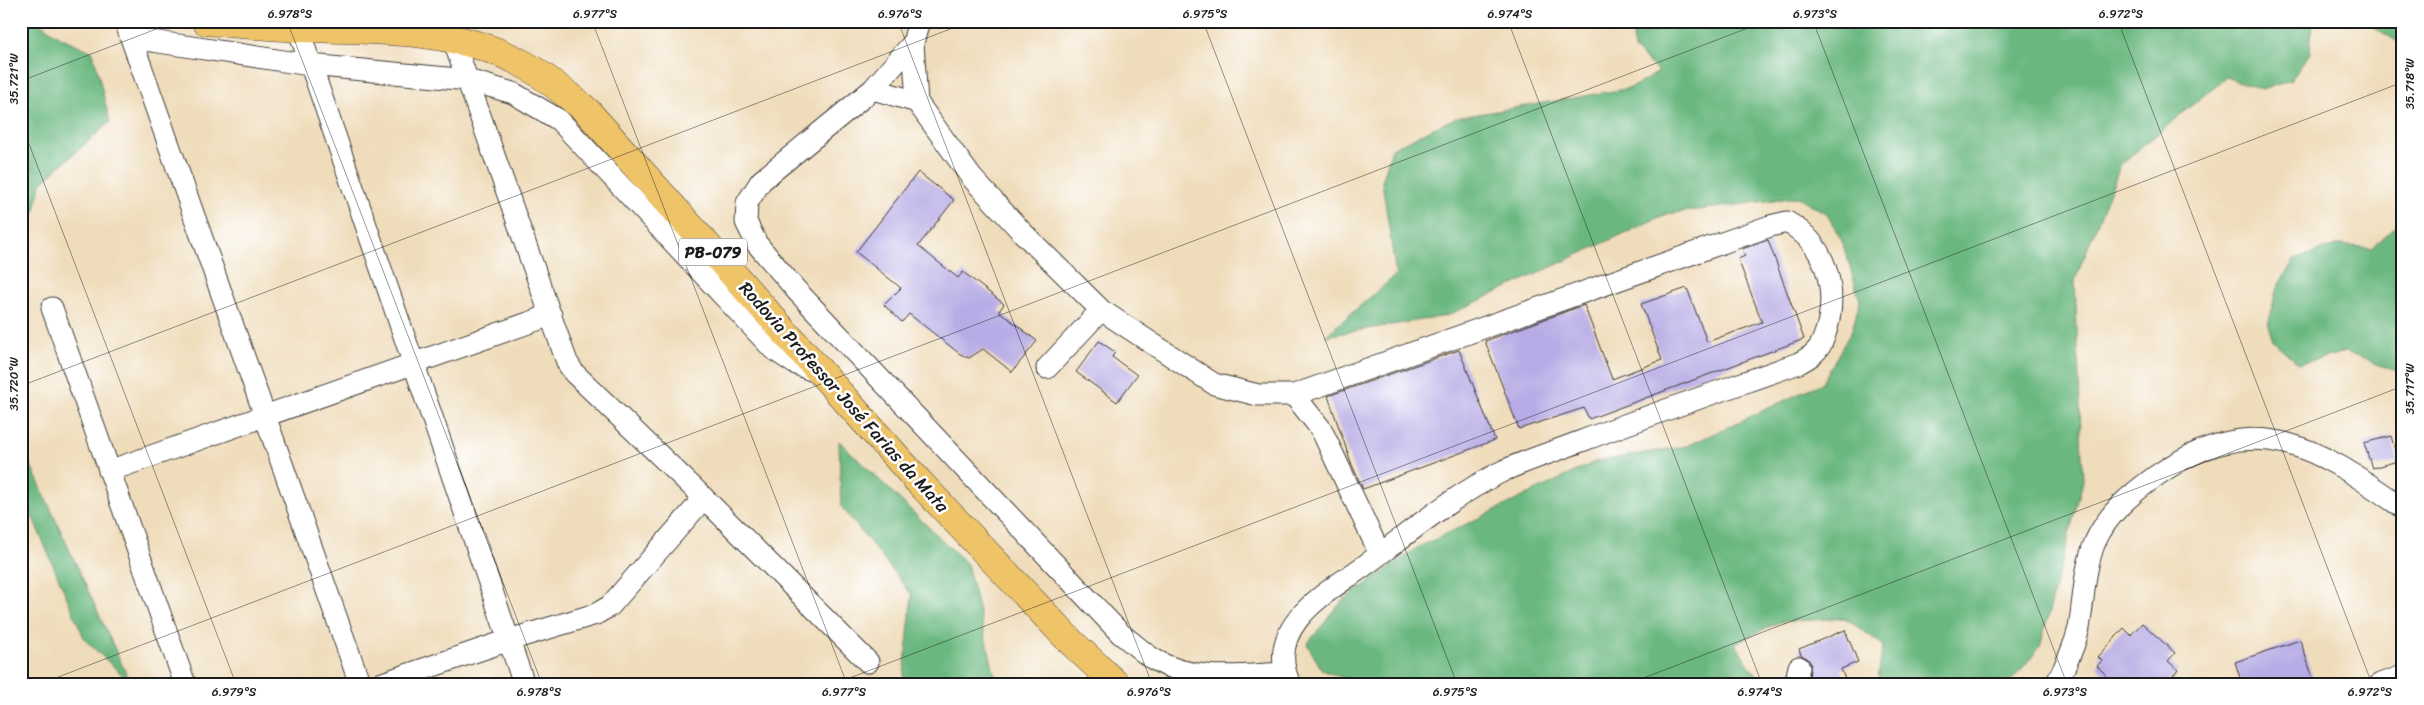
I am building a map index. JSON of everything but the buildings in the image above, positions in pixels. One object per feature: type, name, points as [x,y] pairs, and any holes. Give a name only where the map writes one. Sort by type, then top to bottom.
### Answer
[{"type":"main road","name":"Rodovia Professor José Farias da Mata","points":[[206,21],[298,28],[370,29],[453,39],[487,49],[524,64],[550,82],[586,110],[920,482],[1063,634],[1116,684]]},
{"type":"street","points":[[913,43],[873,89],[761,181],[748,203],[746,222],[757,244],[804,298],[1120,634],[1154,660],[1182,672],[1200,676],[1287,679],[1283,659],[1290,627],[1307,609],[1464,493],[1502,472],[1633,421],[1799,364],[1815,352],[1823,340],[1831,314],[1828,273],[1816,246],[1801,230],[1787,222],[1770,226],[1294,395],[1258,395],[1214,384],[1101,310],[1022,232],[972,178],[917,102],[913,43],[919,21]]},
{"type":"street","points":[[298,28],[524,684]]},
{"type":"street","points":[[129,30],[310,66],[468,80],[513,93],[560,120],[773,349],[794,363],[823,375]]},
{"type":"street","points":[[129,30],[360,684]]},
{"type":"street","points":[[453,39],[567,362],[574,373],[704,498],[868,662]]},
{"type":"street","points":[[873,89],[917,102]]},
{"type":"street","points":[[52,308],[184,683]]},
{"type":"street","points":[[1047,368],[1101,310]]},
{"type":"street","points":[[109,471],[551,315]]},
{"type":"street","points":[[1294,395],[1321,428],[1380,554]]},
{"type":"street","points":[[2056,684],[2072,650],[2079,627],[2086,570],[2095,542],[2109,518],[2132,493],[2173,464],[2218,445],[2253,439],[2277,439],[2325,457],[2350,471],[2403,508]]},
{"type":"street","points":[[380,684],[509,640],[596,614],[610,606],[704,498]]},
{"type":"street","points":[[2380,684],[2403,676]]},
{"type":"green space","points":[[21,21],[37,21],[58,36],[93,52],[110,122],[41,183],[28,242],[21,245]]},
{"type":"green space","points":[[1632,21],[2315,21],[2312,23],[2310,53],[2291,80],[2262,90],[2226,77],[2121,164],[2075,280],[2083,481],[2040,647],[2009,684],[1877,684],[1883,645],[1845,618],[1780,622],[1735,643],[1761,684],[1384,684],[1354,682],[1322,670],[1307,644],[1342,601],[1417,548],[1597,461],[1687,446],[1822,383],[1852,330],[1860,301],[1842,241],[1827,214],[1798,197],[1666,214],[1446,316],[1325,336],[1396,275],[1382,182],[1392,148],[1455,118],[1631,88],[1659,72],[1634,49]]},
{"type":"green space","points":[[2364,21],[2403,21],[2403,45]]},
{"type":"green space","points":[[2403,219],[2403,371],[2393,370],[2345,352],[2299,364],[2273,341],[2268,325],[2277,287],[2295,259],[2340,245],[2372,248]]},
{"type":"green space","points":[[839,441],[967,564],[997,684],[903,684],[912,595],[841,506]]},
{"type":"green space","points":[[21,444],[130,682],[85,640],[21,490]]}]
